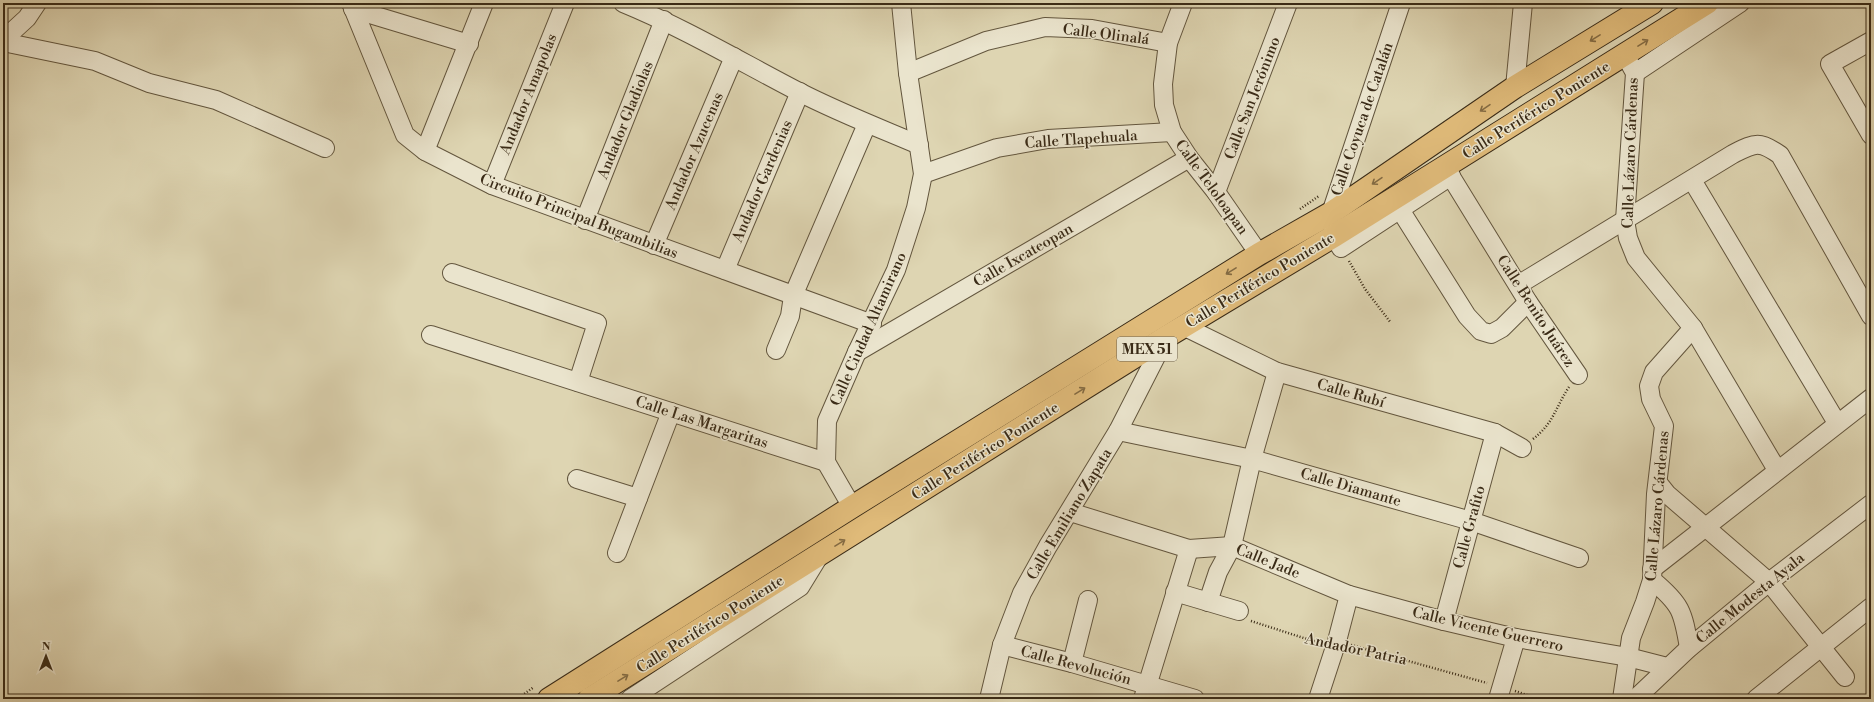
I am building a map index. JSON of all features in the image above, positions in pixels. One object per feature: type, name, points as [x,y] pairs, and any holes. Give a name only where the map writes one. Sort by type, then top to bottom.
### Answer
[{"type":"main road","name":"Calle Periférico Poniente","points":[[549,699],[852,507],[1259,254],[1331,213],[1630,9],[1652,3]]},
{"type":"main road","name":"Calle Periférico Poniente","points":[[589,699],[819,556],[1175,331],[1338,242],[1448,171],[1630,64],[1685,28],[1707,3]]},
{"type":"street","points":[[3,41],[27,18],[37,3]]},
{"type":"street","points":[[425,151],[484,3]]},
{"type":"street","name":"Andador Amapolas","points":[[492,185],[565,3]]},
{"type":"street","points":[[623,3],[664,20],[800,92],[867,124],[919,145]]},
{"type":"street","name":"Calle Ciudad Altamirano","points":[[826,462],[828,421],[857,352],[872,324],[896,270],[916,208],[923,174],[908,73],[901,3]]},
{"type":"street","name":"Calle Teloloapan","points":[[1184,3],[1168,43],[1163,84],[1164,105],[1172,132],[1189,158],[1216,192],[1259,254]]},
{"type":"street","name":"Calle San Jerónimo","points":[[1216,192],[1288,3]]},
{"type":"street","name":"Calle Coyuca de Catalán","points":[[1338,242],[1331,213],[1401,3]]},
{"type":"street","points":[[1515,87],[1523,3]]},
{"type":"street","points":[[1685,28],[1740,3]]},
{"type":"street","points":[[352,6],[468,44]]},
{"type":"street","name":"Circuito Principal Bugambilias","points":[[352,6],[405,135],[425,151],[492,185],[872,324]]},
{"type":"street","name":"Andador Gladiolas","points":[[586,220],[664,20]]},
{"type":"street","name":"Calle Olinalá","points":[[908,73],[986,41],[1045,27],[1092,29],[1168,43]]},
{"type":"street","points":[[3,41],[95,61],[149,83],[216,100],[325,148]]},
{"type":"street","points":[[1871,41],[1830,64],[1871,135]]},
{"type":"street","name":"Andador Azucenas","points":[[654,245],[734,57]]},
{"type":"street","name":"Calle Lázaro Cárdenas","points":[[1630,64],[1625,220],[1628,238],[1636,258],[1693,328],[1777,470]]},
{"type":"street","name":"Andador Gardenias","points":[[725,270],[800,92]]},
{"type":"street","points":[[776,350],[790,316],[793,296],[867,124]]},
{"type":"street","name":"Calle Tlapehuala","points":[[923,174],[997,148],[1048,139],[1172,132]]},
{"type":"street","points":[[1518,285],[1733,154],[1752,144],[1767,146],[1780,155],[1871,316]]},
{"type":"street","name":"Calle Ixcateopan","points":[[857,352],[1189,158]]},
{"type":"street","name":"Calle Benito Juárez","points":[[1448,171],[1528,302],[1578,375]]},
{"type":"street","points":[[1692,180],[1838,423]]},
{"type":"street","points":[[1396,204],[1467,316],[1481,331],[1491,334],[1502,328],[1528,302]]},
{"type":"street","points":[[452,272],[598,323],[578,382]]},
{"type":"street","name":"Calle Lázaro Cárdenas","points":[[1622,699],[1631,638],[1645,602],[1652,575],[1656,494],[1659,484],[1664,426],[1651,399],[1649,386],[1654,372],[1693,328]]},
{"type":"street","name":"Calle Rubí","points":[[1175,331],[1277,372],[1495,433],[1522,448]]},
{"type":"street","name":"Calle Emiliano Zapata","points":[[989,699],[1002,645],[1022,593],[1048,546],[1118,431],[1175,331]]},
{"type":"street","name":"Calle Las Margaritas","points":[[431,335],[826,462]]},
{"type":"street","points":[[1208,602],[1218,572],[1232,546],[1252,460],[1277,372]]},
{"type":"street","points":[[1689,648],[1684,619],[1672,597],[1652,575],[1706,528],[1777,470],[1871,398]]},
{"type":"street","points":[[617,553],[671,412]]},
{"type":"street","name":"Calle Diamante","points":[[1118,431],[1252,460],[1471,521],[1579,558]]},
{"type":"street","name":"Calle Grafito","points":[[1444,621],[1495,433]]},
{"type":"street","points":[[826,462],[852,507]]},
{"type":"street","points":[[577,479],[638,498]]},
{"type":"street","points":[[1659,484],[1667,494],[1769,582],[1822,646],[1845,677]]},
{"type":"street","name":"Calle Modesta Ayala","points":[[1635,699],[1689,648],[1769,582],[1871,504]]},
{"type":"street","name":"Calle Jade","points":[[1070,512],[1189,549],[1232,546],[1350,594]]},
{"type":"street","points":[[1145,692],[1189,549]]},
{"type":"street","points":[[630,699],[800,587],[819,556]]},
{"type":"street","points":[[1175,592],[1239,612]]},
{"type":"street","points":[[1318,699],[1337,641],[1350,594]]},
{"type":"street","name":"Calle Vicente Guerrero","points":[[1350,594],[1444,621],[1516,638],[1628,657],[1668,667]]},
{"type":"street","points":[[1072,663],[1088,600]]},
{"type":"street","points":[[1756,699],[1871,607]]},
{"type":"street","points":[[1500,693],[1516,638]]},
{"type":"street","name":"Calle Revolución","points":[[1002,645],[1072,663],[1145,692],[1195,699]]},
{"type":"path","points":[[1338,242],[1365,289],[1391,323]]},
{"type":"path","name":"Calle Benito Juárez","points":[[1522,448],[1549,425],[1557,406],[1578,375]]},
{"type":"path","name":"Andador Patria","points":[[1239,612],[1249,620],[1314,641],[1337,641],[1427,665],[1500,693],[1539,699]]}]
